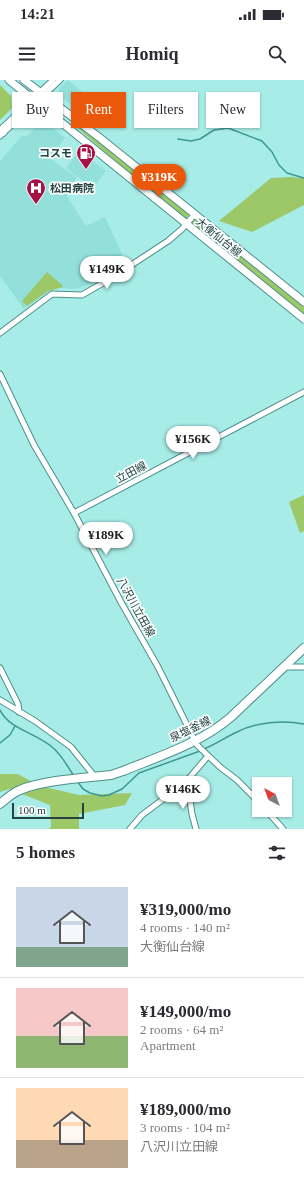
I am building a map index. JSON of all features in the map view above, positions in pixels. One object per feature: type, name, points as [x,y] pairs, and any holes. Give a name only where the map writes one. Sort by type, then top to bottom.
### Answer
[{"type":"main road","name":"大衡仙台線","points":[[9,80],[25,92]]},
{"type":"main road","name":"大衡仙台線","points":[[24,80],[39,92]]},
{"type":"main road","name":"大衡仙台線","points":[[63,110],[304,302]]},
{"type":"main road","name":"大衡仙台線","points":[[63,123],[304,319]]},
{"type":"main road","name":"泉塩釜線","points":[[0,804],[20,790],[46,783],[95,777],[123,771],[196,743],[221,726],[304,648]]},
{"type":"street","points":[[44,92],[53,80]]},
{"type":"street","points":[[45,92],[60,80]]},
{"type":"street","points":[[1,133],[12,122]]},
{"type":"street","points":[[147,192],[155,182]]},
{"type":"street","points":[[0,333],[52,294],[82,295],[110,279],[168,241],[187,224],[194,215]]},
{"type":"street","name":"八沢川立田線","points":[[0,374],[34,444],[74,513],[122,604],[158,667],[196,743],[207,755],[237,780],[252,795]]},
{"type":"street","name":"立田線","points":[[74,513],[304,392]]},
{"type":"street","points":[[285,667],[304,667]]},
{"type":"street","points":[[0,668],[18,704],[19,712]]},
{"type":"street","points":[[0,700],[35,721],[71,747],[95,777]]},
{"type":"street","points":[[130,829],[142,815],[185,783],[207,755]]},
{"type":"street","points":[[185,783],[188,787],[196,829]]},
{"type":"street","points":[[272,817],[283,829]]},
{"type":"shaded area","points":[[68,80],[83,92],[71,92],[71,105],[63,98],[63,92],[59,92],[59,89]]},
{"type":"shaded area","name":"松田病院","points":[[36,128],[52,128],[65,138],[50,158],[77,178],[65,193],[86,226],[105,217],[127,265],[83,287],[73,289],[59,288],[49,291],[24,309],[0,276],[0,161],[22,136],[27,136]]},
{"type":"shaded area","name":"コスモ","points":[[79,151],[106,171],[93,188],[66,168]]},
{"type":"green space","points":[[0,85],[11,96],[12,108],[0,120]]},
{"type":"green space","points":[[78,128],[94,137],[149,182],[146,186]]},
{"type":"green space","points":[[271,178],[304,178],[304,205],[252,232],[219,221]]},
{"type":"green space","points":[[155,187],[189,214],[186,219],[151,192]]},
{"type":"green space","points":[[195,219],[304,306],[304,315],[191,223]]},
{"type":"green space","points":[[47,272],[63,287],[48,291],[27,306],[22,301]]},
{"type":"green space","points":[[304,495],[304,531],[300,533],[289,502]]},
{"type":"green space","points":[[0,774],[18,774],[40,786],[79,795],[132,793],[125,805],[79,814],[79,829],[49,829],[51,827],[50,805],[9,789],[0,792]]},
{"type":"waterway","points":[[178,139],[191,141],[200,139],[214,130],[228,128],[262,141],[272,152],[279,165],[287,173],[304,178]]},
{"type":"waterway","points":[[0,710],[10,722],[46,742],[56,750],[74,776]]},
{"type":"waterway","points":[[204,749],[237,732],[253,726],[279,722],[304,724]]},
{"type":"waterway","points":[[0,743],[10,735],[15,726]]},
{"type":"waterway","points":[[77,781],[83,789],[90,793],[102,796],[109,795],[122,789],[139,773],[200,751]]},
{"type":"place","name":"コスモ","points":[[86,170]]},
{"type":"place","name":"松田病院","points":[[36,205]]}]
